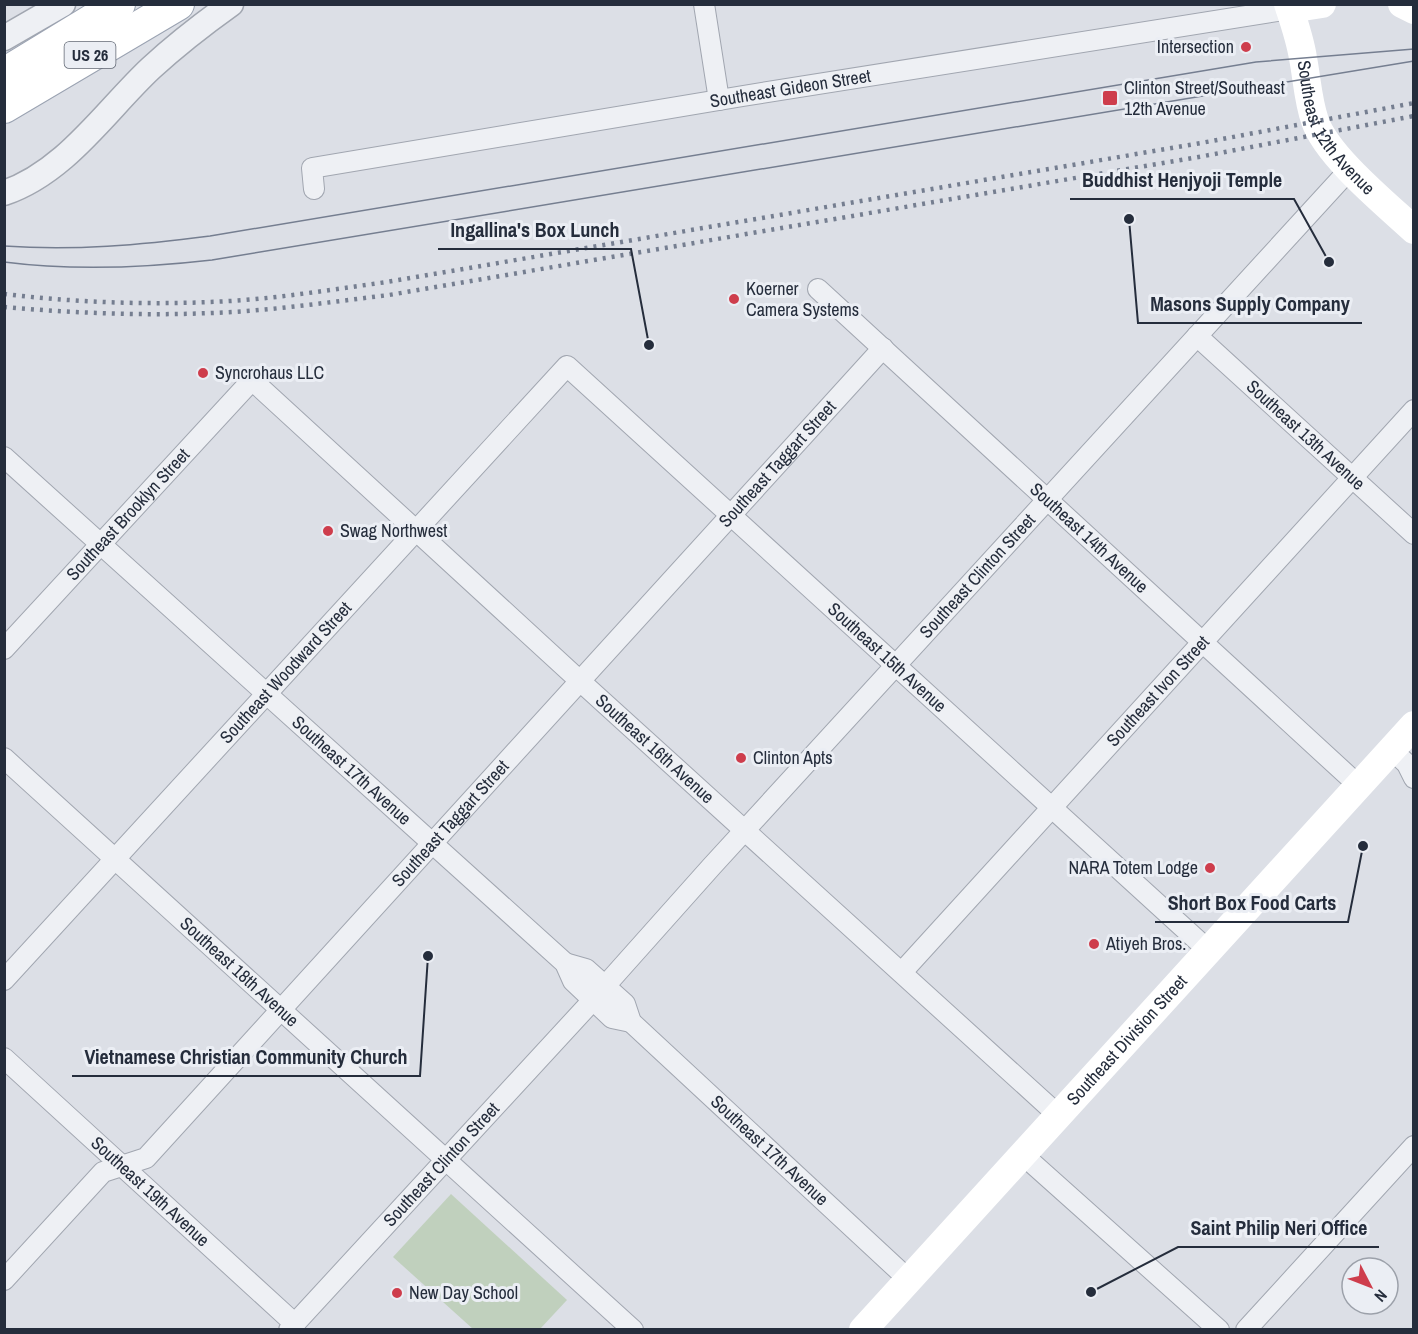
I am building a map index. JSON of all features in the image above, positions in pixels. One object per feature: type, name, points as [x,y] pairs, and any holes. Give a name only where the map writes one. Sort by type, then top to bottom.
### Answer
[{"type":"main road","name":"US 26","points":[[4,74],[119,4]]},
{"type":"main road","name":"US 26","points":[[4,107],[178,4]]},
{"type":"main road","points":[[1289,7],[1322,4]]},
{"type":"main road","points":[[1402,4],[1413,10]]},
{"type":"main road","name":"Southeast 12th Avenue","points":[[1289,7],[1297,32],[1315,122],[1326,143],[1413,230]]},
{"type":"main road","name":"Southeast Division Street","points":[[863,1329],[1413,725]]},
{"type":"street","points":[[8,31],[63,4]]},
{"type":"street","points":[[4,193],[25,184],[59,160],[151,68],[231,4]]},
{"type":"street","points":[[704,4],[719,100]]},
{"type":"street","name":"Southeast Gideon Street","points":[[314,189],[312,168],[1289,7]]},
{"type":"street","name":"Southeast Clinton Street","points":[[292,1327],[1350,169]]},
{"type":"street","name":"Southeast 14th Avenue","points":[[818,289],[1358,785]]},
{"type":"street","name":"Southeast 13th Avenue","points":[[1197,336],[1413,534]]},
{"type":"street","name":"Southeast Taggart Street","points":[[4,1280],[103,1172],[146,1158],[883,348]]},
{"type":"street","name":"Southeast 15th Avenue","points":[[567,366],[1208,950]]},
{"type":"street","name":"Southeast Woodward Street","points":[[4,980],[117,860],[416,529],[567,366]]},
{"type":"street","name":"Southeast 16th Avenue","points":[[252,380],[1058,1115]]},
{"type":"street","name":"Southeast Brooklyn Street","points":[[4,649],[252,380]]},
{"type":"street","name":"Southeast Ivon Street","points":[[902,972],[1413,410]]},
{"type":"street","name":"Southeast 17th Avenue","points":[[4,457],[565,963],[586,969],[599,993],[625,1004],[631,1022],[908,1279]]},
{"type":"street","points":[[1391,749],[1407,764],[1413,778]]},
{"type":"street","name":"Southeast 18th Avenue","points":[[4,758],[633,1329]]},
{"type":"street","name":"Southeast 19th Avenue","points":[[4,1058],[123,1166],[292,1327]]},
{"type":"street","points":[[1246,1329],[1413,1146]]},
{"type":"street","points":[[1022,1154],[1219,1329]]},
{"type":"green space","points":[[451,1194],[567,1300],[540,1329],[473,1329],[393,1257]]},
{"type":"tram line","points":[[4,246],[56,248],[107,246],[210,236],[1256,62],[1414,49]]},
{"type":"tram line","points":[[4,262],[56,267],[108,267],[212,260],[1414,61]]},
{"type":"railway","points":[[4,294],[81,301],[184,303],[232,301],[321,291],[387,282],[1201,143],[1414,103]]},
{"type":"railway","points":[[4,307],[107,313],[185,314],[278,308],[389,295],[1204,156],[1414,116]]},
{"type":"place","name":"Intersection","points":[[1246,47]]},
{"type":"place","name":"Clinton Street/Southeast 12th Avenue","points":[[1110,98]]},
{"type":"place","name":"Masons Supply Company","points":[[1129,219]]},
{"type":"place","name":"Buddhist Henjyoji Temple","points":[[1329,262]]},
{"type":"place","name":"Koerner Camera Systems","points":[[734,299]]},
{"type":"place","name":"Ingallina's Box Lunch","points":[[649,345]]},
{"type":"place","name":"Syncrohaus LLC","points":[[203,373]]},
{"type":"place","name":"Swag Northwest","points":[[328,531]]},
{"type":"place","name":"Clinton Apts","points":[[741,758]]},
{"type":"place","name":"Short Box Food Carts","points":[[1363,846]]},
{"type":"place","name":"NARA Totem Lodge","points":[[1210,868]]},
{"type":"place","name":"Atiyeh Bros.","points":[[1094,944]]},
{"type":"place","name":"Vietnamese Christian Community Church","points":[[428,956]]},
{"type":"place","name":"Saint Philip Neri Office","points":[[1091,1292]]},
{"type":"place","name":"New Day School","points":[[397,1293]]}]
